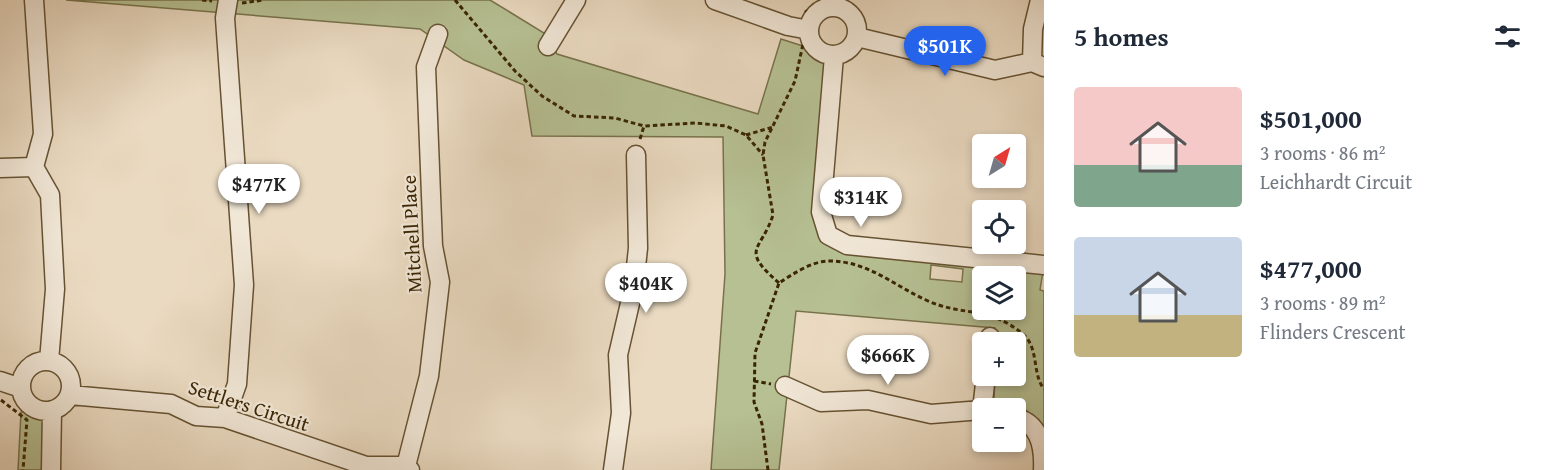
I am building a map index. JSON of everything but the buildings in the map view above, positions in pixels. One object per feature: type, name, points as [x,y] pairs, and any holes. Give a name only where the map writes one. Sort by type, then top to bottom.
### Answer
[{"type":"street","points":[[34,0],[43,134],[34,167],[50,195],[55,289],[49,361]]},
{"type":"street","points":[[225,418],[237,384],[244,285],[225,18],[228,0]]},
{"type":"street","points":[[548,46],[576,0]]},
{"type":"street","points":[[716,0],[806,30],[816,48],[834,56],[849,50],[857,37],[857,24],[850,14],[832,2],[815,16],[806,30]]},
{"type":"street","points":[[857,37],[995,70],[1038,64],[1034,28],[1040,0]]},
{"type":"street","name":"Mitchell Place","points":[[408,468],[429,376],[440,282],[433,246],[426,67],[438,34]]},
{"type":"street","points":[[834,56],[821,212],[828,235],[847,245],[1044,265]]},
{"type":"street","points":[[613,470],[621,414],[618,356],[634,286],[638,248],[636,155]]},
{"type":"street","points":[[0,168],[34,167]]},
{"type":"street","points":[[49,361],[57,364],[68,374],[71,388],[70,395],[62,406],[52,411],[39,410],[31,406],[21,388],[22,380],[31,366],[49,361]]},
{"type":"street","points":[[0,381],[21,388]]},
{"type":"street","points":[[785,386],[821,402],[868,400],[931,414],[972,411]]},
{"type":"street","name":"Settlers Circuit","points":[[70,395],[171,404],[196,416],[225,418],[366,466],[408,468]]},
{"type":"street","points":[[51,470],[52,411]]},
{"type":"street","points":[[1026,423],[1039,436],[1044,448],[1043,470]]},
{"type":"path","points":[[455,0],[515,71],[542,96],[574,116],[615,118],[644,126],[696,123],[726,126],[746,135],[763,155]]},
{"type":"path","points":[[779,283],[763,268],[755,252],[756,244],[773,215],[763,155],[765,142],[795,81],[806,30],[803,13],[832,2]]},
{"type":"path","points":[[746,135],[773,127]]},
{"type":"path","points":[[768,470],[762,424],[754,402],[755,353],[763,322],[779,283],[808,267],[829,261],[865,267],[927,301],[955,309],[989,314],[1026,337],[1033,354],[1036,380],[1044,389]]},
{"type":"path","points":[[0,399],[27,420],[23,470]]},
{"type":"green space","points":[[66,0],[490,0],[544,33],[557,54],[758,114],[781,39],[834,56],[828,235],[1044,265],[1040,290],[1044,291],[1044,429],[1026,411],[1026,398],[994,398],[995,386],[1026,386],[1026,332],[995,332],[995,328],[796,311],[779,470],[711,470],[725,274],[723,137],[532,136],[524,85],[464,60],[420,29]],"holes":[[[931,265],[963,269],[962,282],[930,279]]]},
{"type":"green space","points":[[52,410],[51,470],[18,470],[21,412]]}]
